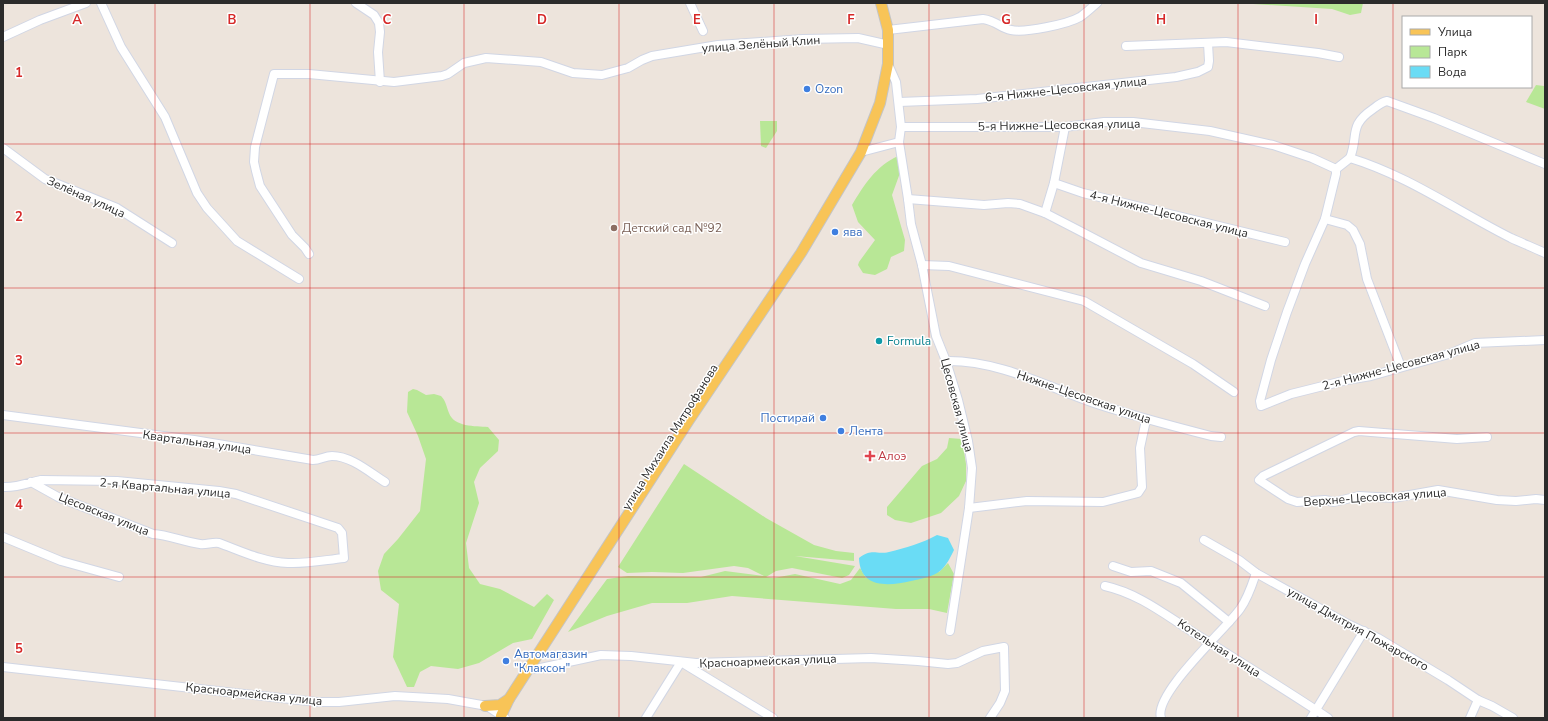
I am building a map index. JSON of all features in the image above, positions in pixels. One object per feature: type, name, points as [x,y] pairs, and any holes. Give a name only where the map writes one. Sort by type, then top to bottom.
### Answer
[{"type":"main road","name":"улица Михаила Митрофанова","points":[[502,717],[532,668],[625,526],[696,408],[801,253],[861,152],[880,103],[888,64],[888,30],[881,3]]},
{"type":"main road","name":"улица Михаила Митрофанова","points":[[502,717],[509,700],[532,668]]},
{"type":"main road","points":[[485,706],[500,705],[509,700]]},
{"type":"street","points":[[3,38],[40,20],[86,3]]},
{"type":"street","points":[[101,3],[121,47],[165,116],[198,193],[207,208],[237,241],[299,279]]},
{"type":"street","points":[[356,3],[374,15],[379,23],[380,32],[378,52],[380,82]]},
{"type":"street","points":[[690,3],[703,30]]},
{"type":"street","points":[[888,30],[983,19],[995,21],[1008,29],[1018,31],[1057,25],[1076,19],[1097,3]]},
{"type":"street","name":"улица Зелёный Клин","points":[[308,254],[305,248],[290,232],[286,223],[260,186],[256,174],[254,162],[255,147],[274,74],[309,74],[380,82],[422,80],[448,74],[464,63],[486,58],[541,62],[573,73],[602,75],[628,68],[652,56],[718,45],[803,39],[858,38],[889,45]]},
{"type":"street","points":[[1126,46],[1226,42],[1311,52],[1339,57]]},
{"type":"street","name":"6-я Нижне-Цесовская улица","points":[[899,102],[977,98],[1176,77],[1198,72],[1207,68],[1209,64],[1208,43]]},
{"type":"street","name":"Цесовская улица","points":[[888,64],[896,82],[899,102],[901,127],[899,142],[908,198],[910,224],[922,265],[936,336],[946,361],[968,441],[972,468],[969,508],[950,631]]},
{"type":"street","points":[[1402,367],[1367,279],[1360,244],[1353,230],[1347,225],[1325,219],[1336,169],[1350,158],[1355,132],[1360,120],[1382,102],[1387,102],[1434,118],[1545,164]]},
{"type":"street","name":"5-я Нижне-Цесовская улица","points":[[901,127],[1065,127],[1121,122],[1162,125],[1210,132],[1273,145],[1309,157],[1336,169]]},
{"type":"street","points":[[1045,214],[1054,183],[1065,127]]},
{"type":"street","points":[[861,152],[899,142]]},
{"type":"street","name":"Зелёная улица","points":[[3,148],[44,178],[117,208],[172,243]]},
{"type":"street","points":[[1350,158],[1419,186],[1512,238],[1545,253]]},
{"type":"street","name":"4-я Нижне-Цесовская улица","points":[[1054,183],[1083,193],[1285,242]]},
{"type":"street","points":[[908,198],[984,205],[1014,203],[1045,214],[1141,263],[1200,281],[1265,306]]},
{"type":"street","name":"2-я Нижне-Цесовская улица","points":[[1325,219],[1305,264],[1287,312],[1271,360],[1260,401],[1261,406],[1291,394],[1450,354],[1480,342],[1545,340]]},
{"type":"street","points":[[922,265],[949,266],[1084,301],[1193,364],[1234,392]]},
{"type":"street","name":"Нижне-Цесовская улица","points":[[946,361],[962,360],[1002,368],[1094,403],[1146,420],[1211,436],[1221,437]]},
{"type":"street","name":"Квартальная улица","points":[[3,415],[194,440],[313,460],[338,457],[348,460],[385,482]]},
{"type":"street","points":[[969,508],[1027,501],[1103,502],[1138,493],[1142,487],[1140,448],[1146,420]]},
{"type":"street","name":"Верхне-Цесовская улица","points":[[1487,437],[1457,439],[1359,431],[1354,432],[1259,479],[1261,482],[1288,499],[1297,502],[1325,500],[1334,502],[1359,496],[1393,498],[1438,490],[1497,500],[1545,500]]},
{"type":"street","name":"2-я Квартальная улица","points":[[3,487],[14,487],[45,480],[117,481],[219,491],[244,496],[338,528],[342,533],[344,558]]},
{"type":"street","name":"Цесовская улица","points":[[31,482],[58,497],[148,533],[163,535],[198,544],[213,542],[219,543],[260,558],[284,563],[344,558]]},
{"type":"street","points":[[3,537],[61,561],[119,577]]},
{"type":"street","name":"улица Дмитрия Пожарского","points":[[1204,540],[1239,560],[1256,573],[1348,624],[1364,631],[1448,680],[1478,700],[1513,718]]},
{"type":"street","points":[[1113,566],[1131,572],[1149,570],[1181,582],[1229,622]]},
{"type":"street","points":[[1161,718],[1160,714],[1162,707],[1188,665],[1244,604],[1256,573]]},
{"type":"street","name":"Котельная улица","points":[[1105,586],[1147,603],[1166,614],[1328,718]]},
{"type":"street","points":[[1311,718],[1364,631]]},
{"type":"street","name":"Красноармейская улица","points":[[532,668],[601,655],[631,656],[681,662],[871,658],[948,664],[957,663],[983,651],[1004,647],[1005,691],[1000,703],[990,718]]},
{"type":"street","points":[[646,718],[681,662],[773,718]]},
{"type":"street","name":"Красноармейская улица","points":[[3,667],[317,702],[339,702],[395,696],[448,699],[485,706],[502,717]]},
{"type":"street","points":[[1470,718],[1478,700]]},
{"type":"green space","points":[[1238,3],[1363,3],[1361,13],[1350,15],[1332,9]]},
{"type":"green space","points":[[1536,85],[1544,86],[1545,109],[1526,102]]},
{"type":"green space","points":[[760,121],[777,121],[777,131],[766,148],[761,146]]},
{"type":"green space","points":[[898,156],[900,173],[892,195],[905,240],[904,251],[891,257],[887,269],[875,275],[863,273],[858,265],[859,262],[875,240],[858,222],[852,205],[871,177],[883,165]]},
{"type":"green space","points":[[413,389],[426,395],[434,394],[441,396],[449,413],[455,421],[471,426],[488,427],[499,440],[498,451],[480,468],[474,482],[479,503],[466,543],[469,568],[480,584],[500,589],[534,607],[547,594],[554,600],[532,639],[513,643],[479,663],[458,669],[431,666],[420,672],[414,687],[407,687],[393,657],[399,604],[381,590],[378,571],[384,554],[420,511],[426,459],[418,436],[407,412],[408,392]]},
{"type":"green space","points":[[949,438],[962,439],[966,464],[966,481],[959,496],[941,513],[911,523],[895,520],[887,515],[887,507],[922,466],[937,459],[947,448]]},
{"type":"green space","points":[[684,464],[766,518],[814,545],[836,551],[854,553],[854,561],[795,556],[855,566],[849,575],[842,578],[792,568],[776,571],[766,577],[774,578],[795,574],[840,584],[851,580],[860,568],[866,578],[939,572],[948,563],[954,574],[947,613],[929,609],[896,609],[732,596],[687,603],[652,603],[607,616],[568,632],[607,579],[628,576],[701,577],[725,571],[764,576],[748,568],[734,566],[683,573],[627,573],[618,567]]},
{"type":"water","points":[[937,535],[948,538],[954,550],[945,566],[934,575],[902,583],[885,584],[870,580],[864,575],[859,558],[864,555],[874,552],[884,553],[908,547]]},
{"type":"place","name":"Ozon","points":[[807,89]]},
{"type":"place","name":"Детский сад №92","points":[[614,228]]},
{"type":"place","name":"ява","points":[[835,232]]},
{"type":"place","name":"Formula","points":[[879,341]]},
{"type":"place","name":"Постирай","points":[[823,418]]},
{"type":"place","name":"Лента","points":[[841,431]]},
{"type":"place","name":"Алоэ","points":[[870,456]]},
{"type":"place","name":"Автомагазин \"Клаксон\"","points":[[506,661]]}]
